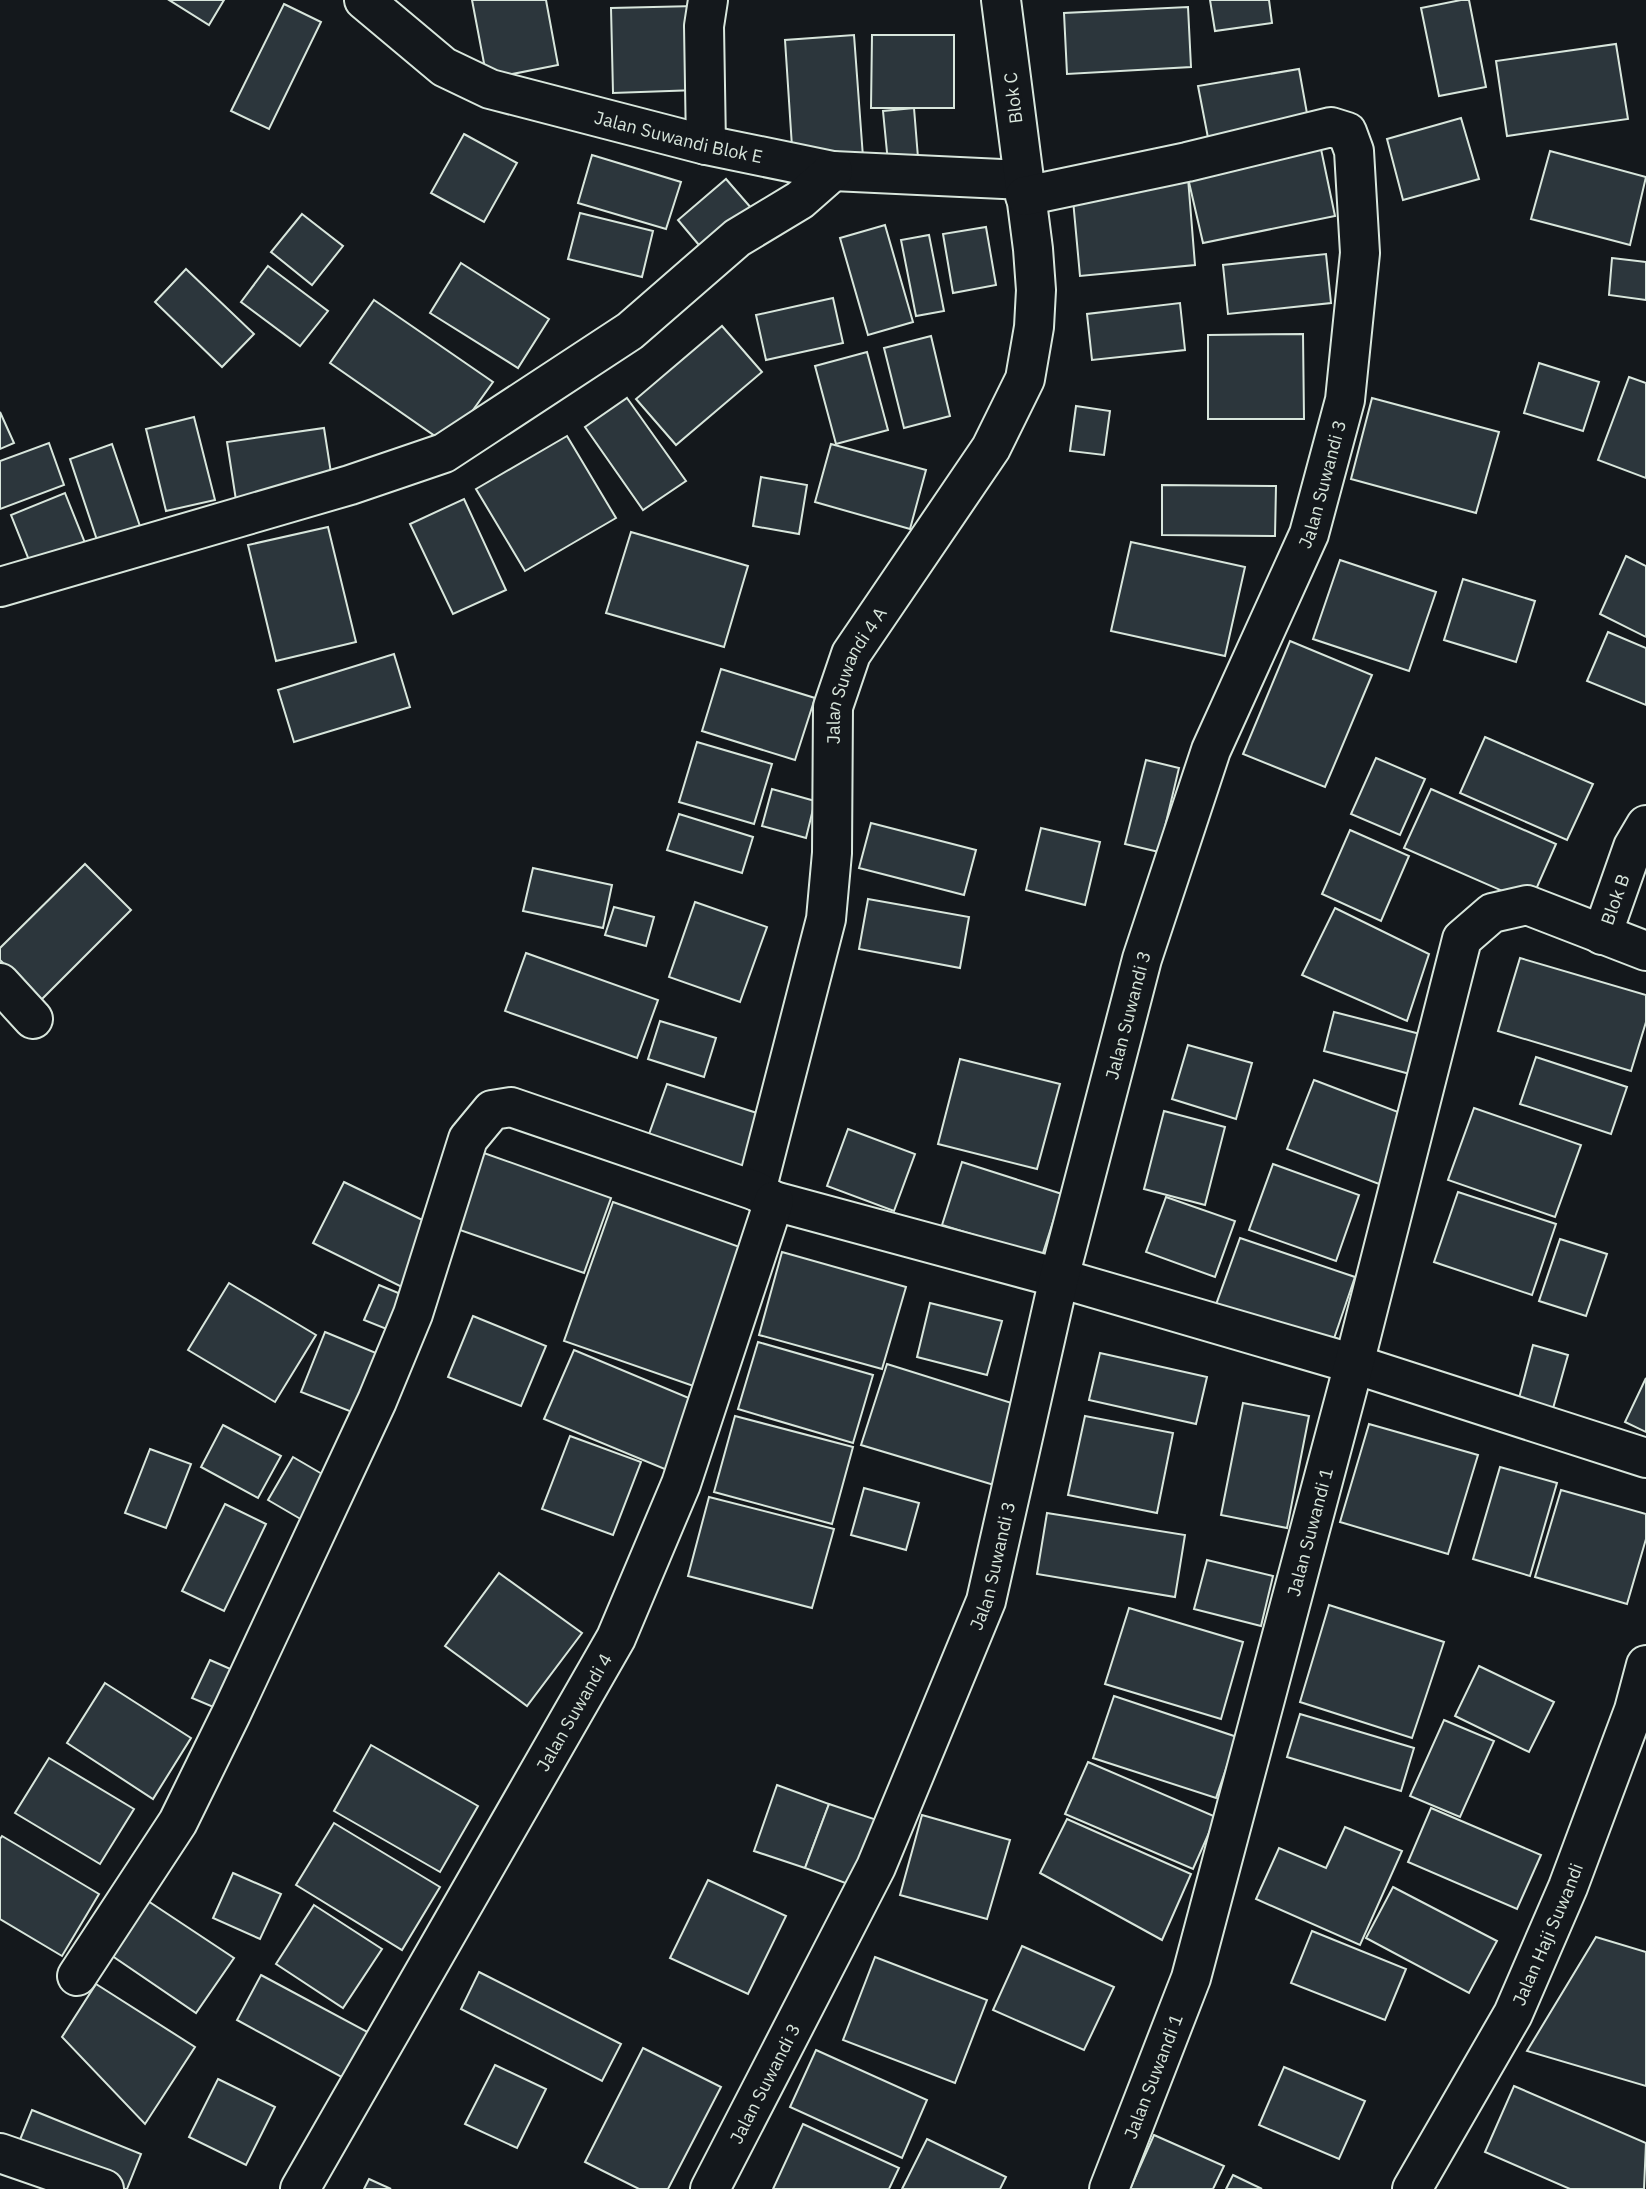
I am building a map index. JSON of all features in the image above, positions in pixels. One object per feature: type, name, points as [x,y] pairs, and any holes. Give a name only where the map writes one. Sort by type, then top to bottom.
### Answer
[{"type":"street","name":"Jalan Suwandi Blok E","points":[[364,0],[444,67],[490,89],[706,145],[833,172],[1024,188]]},
{"type":"street","points":[[706,145],[704,26],[708,0]]},
{"type":"street","name":"Blok C","points":[[1001,0],[1024,188]]},
{"type":"street","name":"Jalan Suwandi 3","points":[[710,2189],[876,1867],[986,1601],[1059,1278],[1142,959],[1210,750],[1309,534],[1345,400],[1360,253],[1354,152],[1347,131],[1331,127],[1187,162],[1024,188]]},
{"type":"street","points":[[0,587],[350,485],[444,453],[630,331],[737,238],[800,200],[833,172]]},
{"type":"street","name":"Jalan Suwandi 4 A","points":[[765,1196],[826,919],[832,853],[833,707],[851,654],[991,448],[1025,379],[1034,327],[1036,290],[1024,188]]},
{"type":"street","name":"Blok B","points":[[1602,935],[1633,847],[1646,825]]},
{"type":"street","name":"Jalan Suwandi 1","points":[[1110,2189],[1191,1978],[1354,1364],[1462,939],[1492,913],[1527,905],[1602,935]]},
{"type":"street","points":[[1602,935],[1646,951]]},
{"type":"street","points":[[0,983],[33,1019]]},
{"type":"street","points":[[77,1976],[178,1822],[231,1714],[377,1401],[408,1326],[468,1139],[492,1110],[511,1107],[765,1196],[1354,1364],[1646,1458]]},
{"type":"street","name":"Jalan Suwandi 4","points":[[300,2189],[616,1638],[681,1484],[765,1196]]},
{"type":"street","name":"Jalan Haji Suwandi","points":[[1412,2189],[1513,2014],[1568,1887],[1634,1710],[1646,1665]]},
{"type":"street","points":[[0,2153],[104,2189]]},
{"type":"building","points":[[169,0],[224,0],[209,25]]},
{"type":"building","points":[[472,0],[546,0],[558,65],[487,79]]},
{"type":"building","points":[[1210,0],[1269,0],[1272,23],[1215,31]]},
{"type":"building","points":[[1469,0],[1486,87],[1439,96],[1421,8]]},
{"type":"building","points":[[284,4],[321,22],[269,129],[231,111]]},
{"type":"building","points":[[695,6],[697,90],[613,93],[611,8]]},
{"type":"building","points":[[1188,7],[1191,67],[1067,74],[1064,13]]},
{"type":"building","points":[[854,35],[863,157],[793,162],[785,40]]},
{"type":"building","points":[[872,35],[954,35],[954,108],[871,108]]},
{"type":"building","points":[[1616,44],[1628,119],[1507,136],[1496,61]]},
{"type":"building","points":[[1299,69],[1310,130],[1210,148],[1198,86]]},
{"type":"building","points":[[914,108],[919,170],[889,173],[883,111]]},
{"type":"building","points":[[1461,118],[1479,179],[1403,200],[1387,139]]},
{"type":"building","points":[[464,134],[517,163],[484,222],[431,193]]},
{"type":"building","points":[[1321,149],[1335,216],[1203,243],[1188,178]]},
{"type":"building","points":[[1550,151],[1646,177],[1630,245],[1531,219]]},
{"type":"building","points":[[592,155],[681,182],[666,229],[578,203]]},
{"type":"building","points":[[1188,178],[1195,265],[1080,276],[1072,189]]},
{"type":"building","points":[[726,179],[752,209],[704,251],[678,220]]},
{"type":"building","points":[[580,213],[653,231],[642,277],[568,259]]},
{"type":"building","points":[[302,214],[343,246],[312,285],[271,252]]},
{"type":"building","points":[[885,225],[913,322],[868,335],[840,238]]},
{"type":"building","points":[[986,227],[996,285],[953,293],[943,234]]},
{"type":"building","points":[[929,235],[944,311],[916,316],[901,240]]},
{"type":"building","points":[[1326,254],[1331,303],[1228,314],[1223,265]]},
{"type":"building","points":[[1612,258],[1646,262],[1646,300],[1609,295]]},
{"type":"building","points":[[461,263],[549,319],[518,368],[430,313]]},
{"type":"building","points":[[268,266],[328,311],[300,346],[241,302]]},
{"type":"building","points":[[186,269],[254,334],[222,367],[155,302]]},
{"type":"building","points":[[833,298],[843,343],[766,360],[756,315]]},
{"type":"building","points":[[374,300],[493,382],[448,445],[330,363]]},
{"type":"building","points":[[1180,303],[1185,350],[1092,360],[1087,314]]},
{"type":"building","points":[[722,326],[762,372],[676,445],[636,399]]},
{"type":"building","points":[[1303,334],[1304,419],[1208,419],[1208,335]]},
{"type":"building","points":[[931,336],[950,416],[904,428],[884,348]]},
{"type":"building","points":[[867,352],[888,430],[836,444],[815,366]]},
{"type":"building","points":[[1539,363],[1599,382],[1583,431],[1524,413]]},
{"type":"building","points":[[1629,377],[1646,383],[1646,478],[1598,460]]},
{"type":"building","points":[[627,398],[686,481],[643,510],[585,427]]},
{"type":"building","points":[[1372,398],[1499,432],[1476,513],[1351,479]]},
{"type":"building","points":[[1076,406],[1110,411],[1104,455],[1070,451]]},
{"type":"building","points":[[0,412],[14,443],[0,449]]},
{"type":"building","points":[[194,417],[215,500],[166,511],[146,429]]},
{"type":"building","points":[[324,428],[333,486],[236,500],[227,442]]},
{"type":"building","points":[[567,436],[616,518],[525,571],[476,489]]},
{"type":"building","points":[[49,443],[64,485],[0,509],[0,461]]},
{"type":"building","points":[[112,444],[142,532],[99,546],[70,459]]},
{"type":"building","points":[[831,444],[926,470],[910,529],[815,502]]},
{"type":"building","points":[[761,477],[807,485],[799,534],[753,526]]},
{"type":"building","points":[[1162,485],[1276,486],[1275,536],[1162,535]]},
{"type":"building","points":[[65,493],[85,543],[31,565],[11,515]]},
{"type":"building","points":[[464,499],[506,590],[453,614],[410,524]]},
{"type":"building","points":[[328,527],[356,642],[276,661],[248,545]]},
{"type":"building","points":[[631,532],[748,566],[724,647],[606,613]]},
{"type":"building","points":[[1131,542],[1245,567],[1225,656],[1111,631]]},
{"type":"building","points":[[1626,556],[1646,566],[1646,637],[1600,614]]},
{"type":"building","points":[[1340,560],[1436,592],[1409,671],[1313,639]]},
{"type":"building","points":[[1463,579],[1535,601],[1516,662],[1444,640]]},
{"type":"building","points":[[1608,632],[1646,648],[1646,705],[1587,681]]},
{"type":"building","points":[[1290,641],[1372,675],[1325,787],[1243,754]]},
{"type":"building","points":[[394,654],[410,707],[294,742],[278,690]]},
{"type":"building","points":[[721,669],[815,698],[795,760],[702,731]]},
{"type":"building","points":[[1485,737],[1593,784],[1567,840],[1460,793]]},
{"type":"building","points":[[697,742],[772,764],[754,824],[679,802]]},
{"type":"building","points":[[1376,758],[1425,779],[1400,835],[1351,814]]},
{"type":"building","points":[[1146,760],[1179,768],[1159,852],[1125,844]]},
{"type":"building","points":[[772,789],[815,801],[806,838],[762,826]]},
{"type":"building","points":[[1431,789],[1556,844],[1530,903],[1404,848]]},
{"type":"building","points":[[679,814],[753,837],[742,873],[667,850]]},
{"type":"building","points":[[871,823],[976,850],[964,895],[859,868]]},
{"type":"building","points":[[1041,828],[1100,842],[1085,905],[1026,890]]},
{"type":"building","points":[[1350,830],[1409,856],[1381,921],[1322,894]]},
{"type":"building","points":[[85,864],[131,910],[41,1000],[0,960],[0,948]]},
{"type":"building","points":[[533,868],[612,885],[603,928],[523,911]]},
{"type":"building","points":[[868,899],[969,917],[960,968],[859,949]]},
{"type":"building","points":[[695,902],[767,927],[740,1002],[669,977]]},
{"type":"building","points":[[614,907],[654,917],[646,946],[605,935]]},
{"type":"building","points":[[1335,908],[1429,954],[1407,1021],[1302,975]]},
{"type":"building","points":[[526,953],[658,1000],[637,1058],[505,1011]]},
{"type":"building","points":[[1520,958],[1646,995],[1646,1022],[1631,1071],[1498,1031]]},
{"type":"building","points":[[1334,1012],[1432,1037],[1421,1077],[1324,1051]]},
{"type":"building","points":[[660,1021],[716,1038],[704,1077],[648,1059]]},
{"type":"building","points":[[1188,1045],[1252,1063],[1236,1119],[1172,1099]]},
{"type":"building","points":[[1536,1057],[1627,1087],[1611,1134],[1520,1104]]},
{"type":"building","points":[[960,1059],[1060,1084],[1037,1169],[938,1144]]},
{"type":"building","points":[[1314,1080],[1406,1115],[1379,1184],[1287,1149]]},
{"type":"building","points":[[667,1084],[760,1114],[741,1169],[648,1137]]},
{"type":"building","points":[[1474,1108],[1581,1145],[1555,1217],[1448,1180]]},
{"type":"building","points":[[1164,1111],[1225,1127],[1205,1205],[1144,1189]]},
{"type":"building","points":[[848,1129],[915,1154],[894,1211],[827,1186]]},
{"type":"building","points":[[481,1152],[611,1198],[584,1273],[454,1228]]},
{"type":"building","points":[[962,1162],[1062,1194],[1042,1256],[942,1225]]},
{"type":"building","points":[[1273,1164],[1359,1195],[1336,1261],[1249,1230]]},
{"type":"building","points":[[344,1182],[439,1228],[408,1290],[313,1243]]},
{"type":"building","points":[[1458,1192],[1556,1224],[1532,1295],[1434,1262]]},
{"type":"building","points":[[1166,1197],[1235,1221],[1215,1277],[1146,1252]]},
{"type":"building","points":[[613,1202],[751,1251],[702,1389],[564,1341]]},
{"type":"building","points":[[1240,1238],[1355,1277],[1328,1356],[1213,1313]]},
{"type":"building","points":[[1560,1239],[1607,1254],[1586,1316],[1539,1301]]},
{"type":"building","points":[[782,1252],[906,1287],[882,1369],[759,1335]]},
{"type":"building","points":[[229,1283],[316,1335],[275,1402],[188,1350]]},
{"type":"building","points":[[379,1285],[408,1297],[394,1332],[364,1320]]},
{"type":"building","points":[[930,1303],[1002,1321],[987,1375],[917,1357]]},
{"type":"building","points":[[473,1316],[546,1346],[521,1406],[448,1377]]},
{"type":"building","points":[[325,1332],[376,1353],[352,1412],[301,1392]]},
{"type":"building","points":[[758,1342],[873,1375],[853,1443],[738,1409]]},
{"type":"building","points":[[1533,1345],[1568,1355],[1552,1412],[1518,1402]]},
{"type":"building","points":[[574,1350],[696,1401],[667,1470],[544,1419]]},
{"type":"building","points":[[1100,1353],[1207,1377],[1196,1424],[1089,1400]]},
{"type":"building","points":[[887,1364],[1018,1405],[994,1485],[861,1445]]},
{"type":"building","points":[[1646,1378],[1646,1432],[1625,1422]]},
{"type":"building","points":[[1243,1403],[1309,1416],[1287,1528],[1221,1515]]},
{"type":"building","points":[[735,1416],[853,1447],[832,1524],[714,1492]]},
{"type":"building","points":[[1085,1416],[1173,1433],[1157,1513],[1068,1495]]},
{"type":"building","points":[[1369,1424],[1478,1455],[1448,1554],[1340,1522]]},
{"type":"building","points":[[223,1425],[281,1456],[258,1498],[201,1467]]},
{"type":"building","points":[[570,1436],[641,1462],[613,1535],[542,1509]]},
{"type":"building","points":[[150,1449],[191,1464],[166,1528],[125,1513]]},
{"type":"building","points":[[293,1457],[329,1478],[304,1521],[268,1500]]},
{"type":"building","points":[[1500,1467],[1557,1483],[1530,1576],[1473,1559]]},
{"type":"building","points":[[864,1488],[919,1503],[906,1550],[851,1535]]},
{"type":"building","points":[[1561,1490],[1646,1514],[1646,1539],[1627,1604],[1535,1577]]},
{"type":"building","points":[[709,1497],[834,1529],[812,1608],[688,1576]]},
{"type":"building","points":[[225,1504],[266,1524],[224,1611],[182,1591]]},
{"type":"building","points":[[1047,1513],[1185,1535],[1175,1597],[1037,1574]]},
{"type":"building","points":[[1207,1560],[1273,1576],[1261,1626],[1194,1609]]},
{"type":"building","points":[[499,1573],[582,1633],[527,1706],[445,1646]]},
{"type":"building","points":[[1329,1605],[1444,1642],[1412,1738],[1300,1702]]},
{"type":"building","points":[[1129,1608],[1243,1642],[1221,1719],[1105,1684]]},
{"type":"building","points":[[210,1660],[235,1671],[218,1709],[192,1698]]},
{"type":"building","points":[[1479,1666],[1554,1702],[1529,1752],[1455,1716]]},
{"type":"building","points":[[105,1683],[191,1738],[153,1799],[67,1743]]},
{"type":"building","points":[[1114,1696],[1237,1737],[1216,1798],[1093,1758]]},
{"type":"building","points":[[1300,1714],[1414,1748],[1401,1791],[1287,1757]]},
{"type":"building","points":[[1444,1720],[1494,1741],[1460,1817],[1410,1796]]},
{"type":"building","points":[[371,1745],[478,1806],[440,1872],[334,1811]]},
{"type":"building","points":[[49,1758],[134,1809],[100,1864],[15,1813]]},
{"type":"building","points":[[1088,1762],[1216,1817],[1193,1869],[1065,1814]]},
{"type":"building","points":[[777,1785],[829,1804],[805,1868],[754,1851]]},
{"type":"building","points":[[829,1804],[880,1821],[856,1887],[805,1868]]},
{"type":"building","points":[[1431,1808],[1541,1855],[1517,1909],[1408,1862]]},
{"type":"building","points":[[922,1815],[1010,1840],[987,1919],[900,1895]]},
{"type":"building","points":[[1067,1819],[1191,1874],[1162,1940],[1040,1873]]},
{"type":"building","points":[[334,1823],[440,1887],[402,1950],[296,1885]]},
{"type":"building","points":[[1345,1827],[1402,1851],[1360,1945],[1256,1899],[1279,1848],[1326,1868]]},
{"type":"building","points":[[2,1836],[99,1894],[62,1956],[0,1919]]},
{"type":"building","points":[[233,1873],[281,1894],[260,1939],[213,1918]]},
{"type":"building","points":[[708,1880],[786,1916],[748,1994],[670,1958]]},
{"type":"building","points":[[1393,1887],[1497,1941],[1469,1993],[1366,1938]]},
{"type":"building","points":[[142,1897],[234,1958],[196,2013],[105,1951]]},
{"type":"building","points":[[314,1905],[382,1949],[343,2008],[276,1964]]},
{"type":"building","points":[[1312,1931],[1406,1969],[1385,2020],[1291,1983]]},
{"type":"building","points":[[1596,1937],[1646,1952],[1646,2086],[1527,2051]]},
{"type":"building","points":[[1022,1946],[1114,1987],[1084,2050],[993,2010]]},
{"type":"building","points":[[875,1957],[987,2000],[955,2083],[843,2040]]},
{"type":"building","points":[[479,1972],[621,2044],[602,2081],[461,2009]]},
{"type":"building","points":[[261,1975],[373,2035],[347,2080],[237,2020]]},
{"type":"building","points":[[96,1984],[195,2047],[145,2124],[62,2037]]},
{"type":"building","points":[[643,2048],[721,2087],[668,2189],[639,2189],[585,2162]]},
{"type":"building","points":[[816,2050],[927,2100],[902,2158],[790,2107]]},
{"type":"building","points":[[495,2065],[546,2089],[517,2148],[465,2124]]},
{"type":"building","points":[[1284,2067],[1365,2101],[1339,2159],[1259,2125]]},
{"type":"building","points":[[218,2079],[275,2107],[246,2165],[189,2137]]},
{"type":"building","points":[[1514,2086],[1646,2143],[1644,2189],[1570,2189],[1485,2152]]},
{"type":"building","points":[[32,2110],[141,2154],[127,2189],[105,2189],[15,2152]]},
{"type":"building","points":[[803,2124],[899,2168],[889,2189],[773,2189]]},
{"type":"building","points":[[1154,2135],[1224,2166],[1213,2189],[1130,2189]]},
{"type":"building","points":[[927,2139],[1006,2177],[1000,2189],[902,2189]]},
{"type":"building","points":[[1233,2175],[1262,2189],[1226,2189]]},
{"type":"building","points":[[369,2179],[391,2189],[364,2189]]}]
